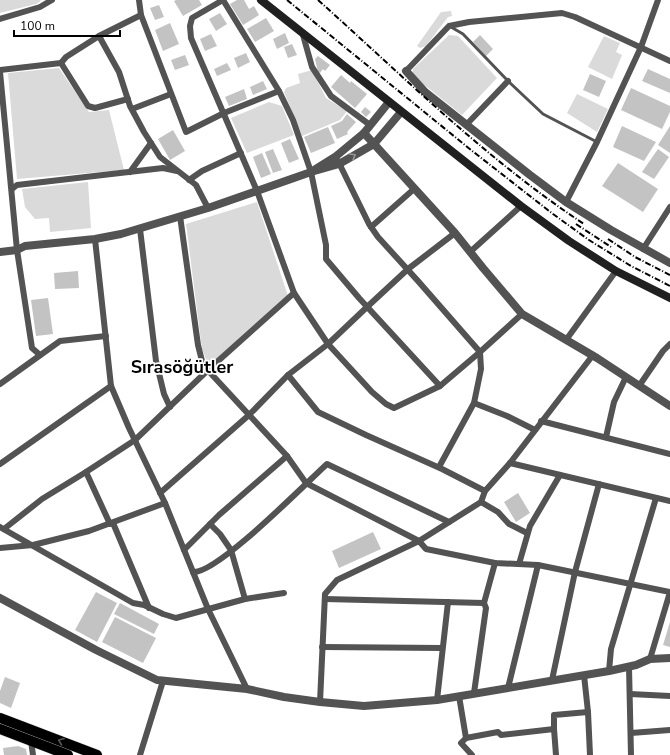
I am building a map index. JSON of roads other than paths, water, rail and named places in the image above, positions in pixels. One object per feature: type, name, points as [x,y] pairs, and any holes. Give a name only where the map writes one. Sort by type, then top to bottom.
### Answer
[{"type":"main road","points":[[261,0],[303,35],[521,206],[569,241],[616,271],[670,298]]},
{"type":"main road","points":[[0,718],[97,755]]},
{"type":"main road","points":[[0,729],[68,755]]},
{"type":"street","points":[[0,20],[40,7],[52,0]]},
{"type":"street","points":[[139,0],[141,15],[186,132],[224,113],[279,91]]},
{"type":"street","points":[[440,386],[367,307],[326,259],[326,245],[311,172],[293,120],[279,91],[223,0],[192,18],[190,26],[191,38],[257,191],[294,293],[328,344],[372,392],[386,404],[394,408],[440,386],[522,314]]},
{"type":"street","points":[[566,202],[597,142],[641,47],[658,0]]},
{"type":"street","points":[[670,61],[575,17],[562,14],[469,22],[449,26],[406,72],[426,92],[530,176],[566,202],[642,248],[670,262]]},
{"type":"street","points":[[40,355],[32,348],[17,250],[12,189],[3,134],[0,71],[61,63],[66,57],[100,36],[141,15]]},
{"type":"street","points":[[303,35],[312,67],[331,96],[370,125]]},
{"type":"street","points":[[100,36],[119,72],[132,109],[151,143],[160,157],[196,185],[208,208]]},
{"type":"street","points":[[61,63],[88,106],[95,108],[128,99]]},
{"type":"street","points":[[467,124],[508,81]]},
{"type":"street","points":[[132,109],[171,94]]},
{"type":"street","points":[[337,160],[364,133],[389,102]]},
{"type":"street","points":[[0,252],[17,250],[25,246],[95,239],[121,234],[208,208],[257,191],[311,172],[374,144],[401,112]]},
{"type":"street","points":[[364,133],[455,233],[522,314],[593,356],[670,406]]},
{"type":"street","points":[[130,172],[151,143]]},
{"type":"street","points":[[189,180],[202,171],[241,153]]},
{"type":"street","points":[[337,160],[353,193],[378,237],[408,269],[480,352],[481,369],[474,403],[439,467]]},
{"type":"street","points":[[12,189],[17,185],[163,168],[180,172]]},
{"type":"street","points":[[372,228],[414,189]]},
{"type":"street","points":[[470,252],[521,206]]},
{"type":"street","points":[[642,248],[670,207]]},
{"type":"street","points":[[180,216],[198,345],[203,365],[287,456],[306,483],[419,541],[426,549],[495,563],[538,565],[670,592],[650,659]]},
{"type":"street","points":[[140,229],[156,361],[164,394],[170,407]]},
{"type":"street","points":[[160,493],[249,415],[288,375],[328,344],[408,269],[455,233]]},
{"type":"street","points":[[95,239],[111,386],[165,503],[208,609],[247,688]]},
{"type":"street","points":[[566,340],[616,271]]},
{"type":"street","points":[[284,593],[245,599],[176,618],[133,603],[2,528],[42,499],[135,440],[208,370],[294,293]]},
{"type":"street","points":[[0,384],[60,341],[106,336]]},
{"type":"street","points":[[639,386],[663,351],[670,344]]},
{"type":"street","points":[[320,702],[325,594],[337,580],[419,541],[481,502],[485,491],[510,463],[541,421],[593,356]]},
{"type":"street","points":[[288,375],[318,412],[439,467],[485,491]]},
{"type":"street","points":[[606,437],[614,402],[626,377]]},
{"type":"street","points":[[0,464],[111,386]]},
{"type":"street","points":[[474,403],[507,416],[535,430]]},
{"type":"street","points":[[541,421],[670,454]]},
{"type":"street","points":[[184,550],[210,524],[287,456]]},
{"type":"street","points":[[510,463],[670,501]]},
{"type":"street","points":[[193,572],[198,572],[214,564],[275,514],[327,464],[449,522]]},
{"type":"street","points":[[86,472],[112,523],[149,608]]},
{"type":"street","points":[[519,564],[530,526],[560,475]]},
{"type":"street","points":[[552,680],[575,572],[599,484]]},
{"type":"street","points":[[609,671],[611,649],[656,498]]},
{"type":"street","points":[[481,502],[498,512],[509,524],[527,533]]},
{"type":"street","points":[[0,548],[33,545],[89,531],[165,503]]},
{"type":"street","points":[[210,524],[220,534],[231,550],[245,599]]},
{"type":"street","points":[[474,693],[486,608],[484,603],[495,563]]},
{"type":"street","points":[[508,688],[538,565]]},
{"type":"street","points":[[0,598],[96,650],[157,680],[247,688],[284,697],[364,706],[437,700],[609,671],[629,667],[650,659],[670,658]]},
{"type":"street","points":[[325,599],[484,603]]},
{"type":"street","points":[[437,700],[448,602]]},
{"type":"street","points":[[322,647],[442,648]]},
{"type":"street","points":[[629,667],[631,755]]},
{"type":"street","points":[[584,675],[588,712],[590,755]]},
{"type":"street","points":[[140,755],[163,681]]},
{"type":"street","points":[[630,694],[670,696]]},
{"type":"street","points":[[459,696],[466,738]]},
{"type":"street","points":[[556,755],[554,715],[588,712]]},
{"type":"street","points":[[472,755],[461,743],[466,738],[498,732],[501,735],[554,729]]},
{"type":"street","points":[[631,733],[670,730]]},
{"type":"street","points":[[31,740],[33,755]]},
{"type":"lane","points":[[449,26],[463,34],[508,81],[543,114],[597,142]]},
{"type":"railway","points":[[287,0],[471,150],[553,214],[589,240],[631,266],[670,286]]},
{"type":"railway","points":[[318,0],[414,88],[480,145],[548,199],[584,224]]},
{"type":"railway","points":[[576,224],[611,247]]},
{"type":"railway","points":[[608,239],[635,257],[670,275]]},
{"type":"district","name":"Sırasöğütler","points":[[182,367]]}]
